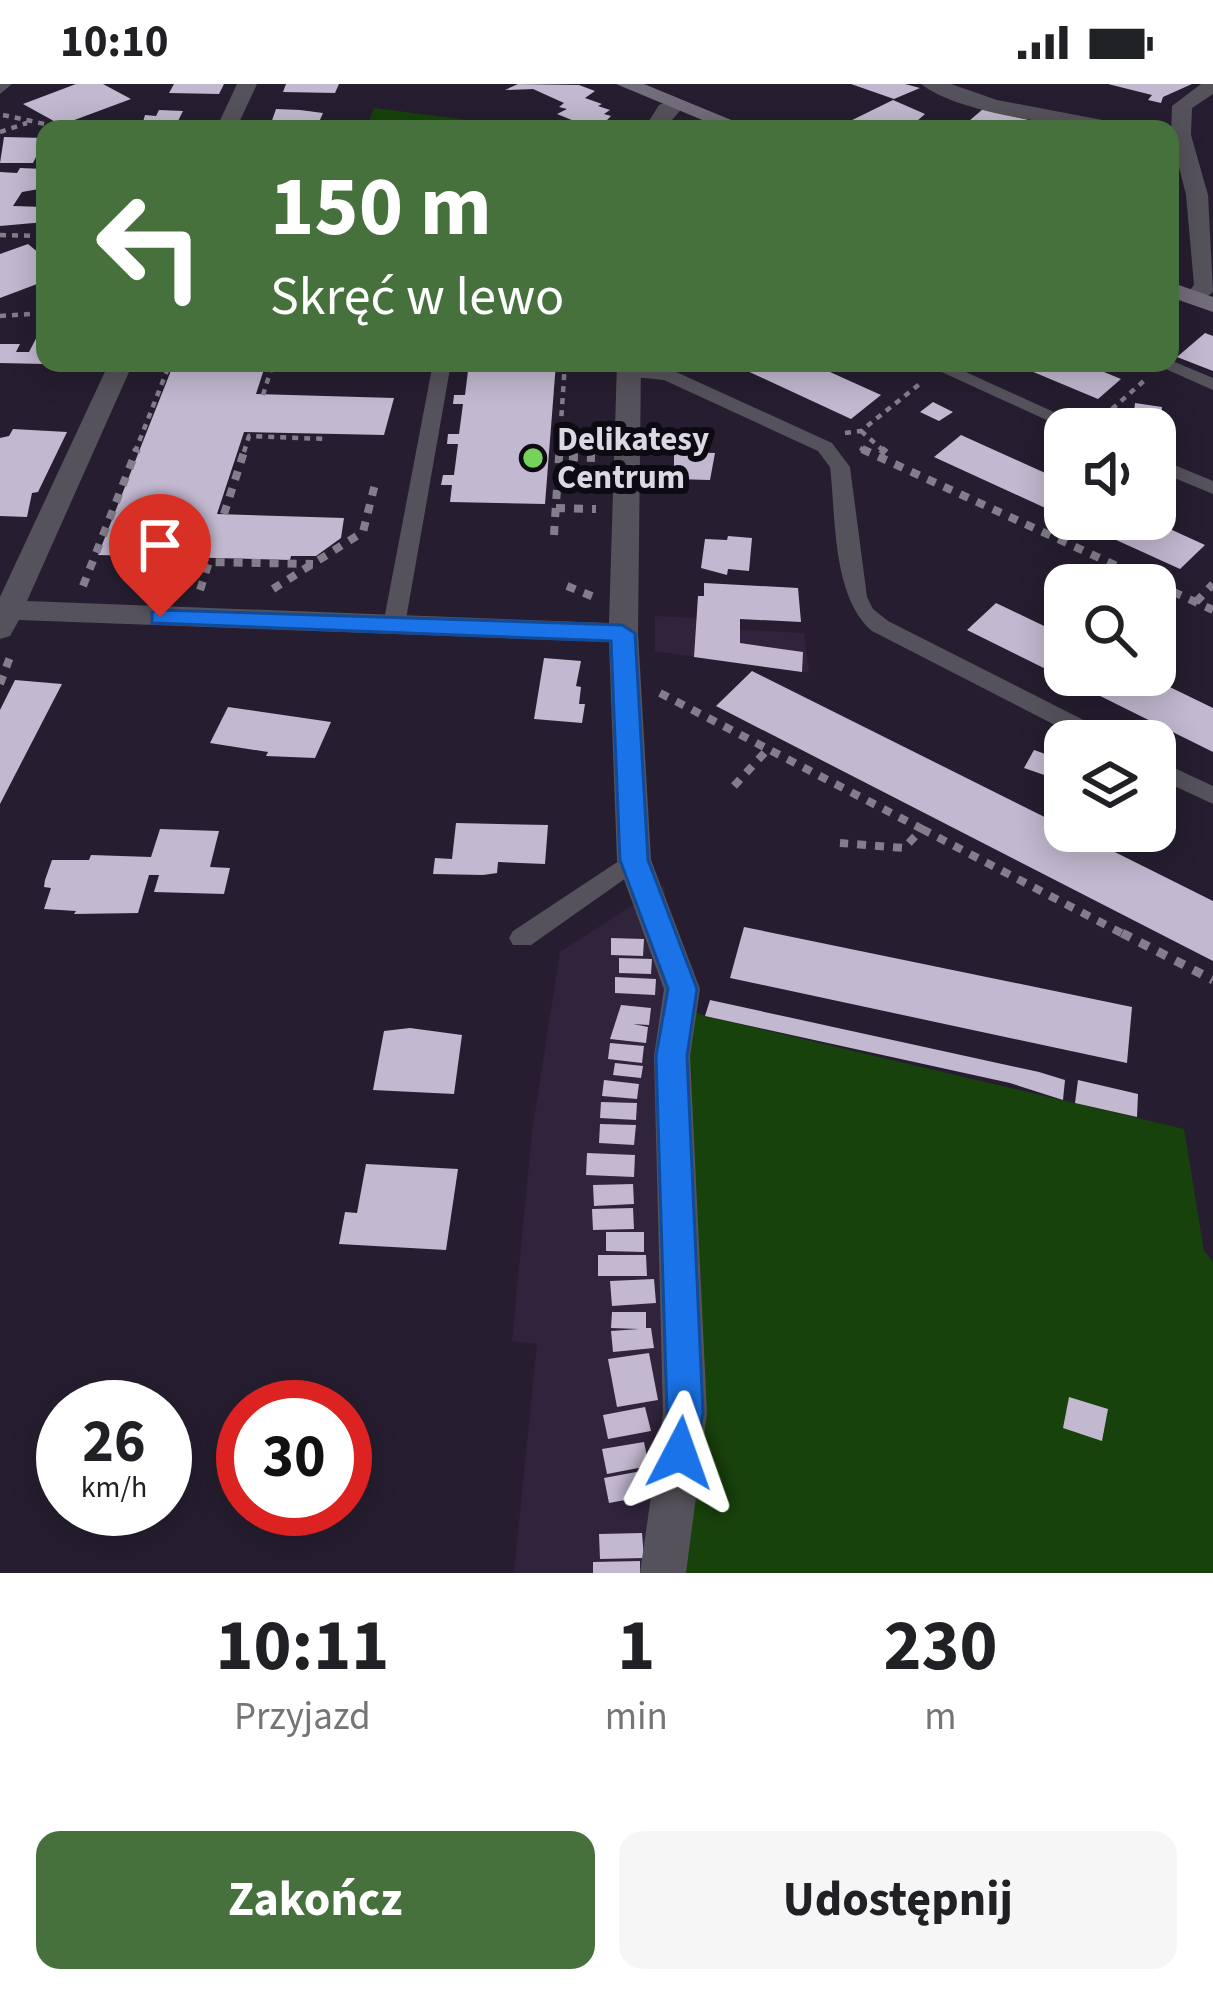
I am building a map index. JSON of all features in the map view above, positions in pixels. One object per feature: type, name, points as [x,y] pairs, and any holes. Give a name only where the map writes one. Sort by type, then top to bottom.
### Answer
[{"type":"main road","points":[[626,84],[655,89],[676,104],[719,120]]},
{"type":"street","points":[[230,120],[247,84]]},
{"type":"street","points":[[931,84],[994,105],[1072,120]]},
{"type":"street","points":[[1179,120],[1182,106],[1213,85]]},
{"type":"street","points":[[662,120],[676,104]]},
{"type":"street","points":[[1179,142],[1205,198],[1204,302]]},
{"type":"street","points":[[117,372],[5,620],[622,633]]},
{"type":"street","points":[[629,372],[622,633],[634,860],[682,989],[672,1056],[685,1413],[663,1573]]},
{"type":"lane","points":[[1179,371],[1213,384]]},
{"type":"lane","points":[[394,626],[440,372]]},
{"type":"lane","points":[[653,372],[825,447],[840,467],[856,597],[864,613],[880,626],[1064,720]]},
{"type":"lane","points":[[954,372],[1045,408]]},
{"type":"lane","points":[[1176,472],[1213,488]]},
{"type":"lane","points":[[1176,777],[1213,796]]},
{"type":"lane","points":[[522,938],[634,860]]},
{"type":"path","points":[[3,115],[36,123]]},
{"type":"path","points":[[0,132],[30,122]]},
{"type":"path","points":[[0,235],[36,236]]},
{"type":"path","points":[[0,316],[36,314]]},
{"type":"path","points":[[78,599],[167,372]]},
{"type":"path","points":[[262,394],[270,372]]},
{"type":"path","points":[[554,536],[564,372]]},
{"type":"path","points":[[825,447],[843,434],[861,431],[928,372]]},
{"type":"path","points":[[1111,408],[1153,372]]},
{"type":"path","points":[[861,431],[891,458]]},
{"type":"path","points":[[121,434],[143,435]]},
{"type":"path","points":[[224,514],[247,435],[326,439]]},
{"type":"path","points":[[867,467],[864,449],[1213,610]]},
{"type":"path","points":[[559,457],[605,458]]},
{"type":"path","points":[[264,595],[363,532],[376,480]]},
{"type":"path","points":[[556,508],[628,509]]},
{"type":"path","points":[[196,603],[209,560],[315,565]]},
{"type":"path","points":[[1196,602],[1213,584]]},
{"type":"path","points":[[567,586],[599,599]]},
{"type":"path","points":[[648,687],[1213,980]]},
{"type":"path","points":[[734,786],[768,749]]},
{"type":"path","points":[[841,843],[904,848],[922,829]]},
{"type":"shaded area","points":[[655,616],[697,618],[697,627],[804,633],[809,673],[655,651]]},
{"type":"shaded area","points":[[664,885],[677,1005],[668,1573],[514,1573],[537,1344],[512,1341],[532,1132],[560,952]]},
{"type":"green space","points":[[374,108],[468,120],[369,120]]},
{"type":"green space","points":[[677,1005],[705,1016],[1184,1129],[1204,1251],[1213,1262],[1213,1573],[668,1573],[701,1280]]},
{"type":"building","points":[[76,84],[103,84],[131,99],[74,120],[52,120],[23,104]]},
{"type":"building","points":[[174,84],[224,84],[219,94],[169,93]]},
{"type":"building","points":[[286,84],[339,84],[335,93],[283,92]]},
{"type":"building","points":[[518,84],[579,85],[595,91],[585,98],[602,104],[598,106],[610,110],[604,114],[611,116],[572,120],[557,114],[567,109],[559,107],[564,103],[533,89],[505,90]]},
{"type":"building","points":[[851,84],[905,84],[920,88],[894,99]]},
{"type":"building","points":[[1108,84],[1192,84],[1163,97],[1161,103],[1148,100],[1152,95]]},
{"type":"building","points":[[893,100],[925,114],[918,120],[852,120]]},
{"type":"building","points":[[276,109],[323,113],[320,120],[272,120]]},
{"type":"building","points":[[983,109],[1029,120],[970,120]]},
{"type":"building","points":[[159,110],[183,111],[178,120],[144,120],[145,115],[156,116]]},
{"type":"building","points":[[4,137],[36,138],[33,163],[0,163]]},
{"type":"building","points":[[20,168],[36,169],[36,190],[22,192],[13,206],[36,207],[36,223],[0,226],[0,172],[17,173]]},
{"type":"building","points":[[28,244],[36,251],[36,284],[0,298],[0,254]]},
{"type":"building","points":[[1205,333],[1213,336],[1213,371],[1179,355]]},
{"type":"building","points":[[36,339],[36,364],[0,363],[0,344],[20,344],[16,352],[29,352]]},
{"type":"building","points":[[170,372],[263,372],[256,394],[394,398],[384,435],[244,432],[217,514],[344,518],[341,538],[316,556],[291,556],[290,560],[98,555]]},
{"type":"building","points":[[468,372],[555,372],[545,504],[450,502],[452,485],[441,485],[443,475],[454,475],[458,444],[447,444],[448,434],[459,434],[463,404],[453,404],[454,395],[465,395]]},
{"type":"building","points":[[749,372],[830,372],[881,395],[851,419]]},
{"type":"building","points":[[1034,372],[1104,372],[1121,379],[1098,399]]},
{"type":"building","points":[[933,402],[953,412],[939,421],[920,412]]},
{"type":"building","points":[[13,429],[67,432],[38,492],[32,493],[27,517],[0,516],[0,438]]},
{"type":"building","points":[[961,435],[1044,473],[1044,507],[934,457]]},
{"type":"building","points":[[674,452],[715,453],[710,480],[674,479]]},
{"type":"building","points":[[1176,532],[1205,545],[1180,569],[1116,540],[1176,540]]},
{"type":"building","points":[[728,536],[752,538],[749,571],[728,569],[727,575],[701,568],[705,539],[727,540]]},
{"type":"building","points":[[704,583],[798,588],[801,622],[740,619],[740,643],[803,652],[802,672],[694,657],[698,596],[704,596]]},
{"type":"building","points":[[996,603],[1044,626],[1044,668],[967,630]]},
{"type":"building","points":[[544,658],[581,661],[576,686],[581,687],[579,704],[585,704],[582,723],[534,719]]},
{"type":"building","points":[[752,671],[1044,817],[1044,852],[1115,852],[1213,901],[1213,961],[716,706]]},
{"type":"building","points":[[15,680],[62,684],[0,804],[0,710]]},
{"type":"building","points":[[1176,690],[1213,708],[1213,752],[1176,734],[1176,720],[1148,720],[1100,696],[1176,696]]},
{"type":"building","points":[[228,707],[331,722],[315,758],[266,756],[268,752],[210,743]]},
{"type":"building","points":[[1034,750],[1044,754],[1044,775],[1024,768]]},
{"type":"building","points":[[456,823],[548,825],[545,864],[498,862],[497,873],[433,874],[435,858],[452,859]]},
{"type":"building","points":[[160,829],[219,831],[210,867],[230,868],[224,894],[154,892],[159,875],[149,875],[138,913],[74,914],[76,911],[44,909],[51,888],[44,887],[45,880],[52,860],[89,860],[91,855],[151,857]]},
{"type":"building","points":[[744,927],[1132,1007],[1127,1063],[730,978]]},
{"type":"building","points":[[611,938],[644,939],[643,956],[611,955]]},
{"type":"building","points":[[619,958],[652,959],[651,974],[619,973]]},
{"type":"building","points":[[615,977],[656,979],[655,995],[615,993]]},
{"type":"building","points":[[710,1000],[1039,1072],[1065,1080],[1063,1100],[1010,1083],[705,1016]]},
{"type":"building","points":[[621,1005],[651,1008],[649,1025],[633,1024],[648,1027],[646,1043],[610,1039]]},
{"type":"building","points":[[410,1028],[462,1035],[454,1094],[373,1090],[384,1031]]},
{"type":"building","points":[[610,1043],[644,1046],[642,1063],[608,1059]]},
{"type":"building","points":[[615,1063],[643,1066],[641,1078],[613,1075]]},
{"type":"building","points":[[604,1080],[639,1084],[637,1099],[602,1096]]},
{"type":"building","points":[[1078,1080],[1138,1094],[1137,1117],[1075,1103]]},
{"type":"building","points":[[601,1102],[637,1103],[636,1120],[600,1118]]},
{"type":"building","points":[[600,1124],[636,1125],[634,1145],[599,1143]]},
{"type":"building","points":[[587,1153],[635,1155],[634,1177],[586,1175]]},
{"type":"building","points":[[366,1164],[458,1169],[446,1250],[339,1244],[345,1212],[357,1213]]},
{"type":"building","points":[[633,1184],[634,1204],[594,1206],[593,1185]]},
{"type":"building","points":[[633,1208],[634,1229],[593,1230],[592,1209]]},
{"type":"building","points":[[606,1232],[644,1232],[644,1252],[606,1251]]},
{"type":"building","points":[[598,1255],[646,1255],[647,1276],[598,1276]]},
{"type":"building","points":[[654,1279],[656,1303],[612,1306],[610,1281]]},
{"type":"building","points":[[612,1312],[646,1312],[654,1348],[613,1352],[611,1331],[639,1329],[611,1328]]},
{"type":"building","points":[[649,1353],[658,1400],[617,1407],[608,1359]]},
{"type":"building","points":[[1069,1397],[1108,1409],[1102,1441],[1063,1428]]},
{"type":"building","points":[[645,1407],[651,1431],[608,1439],[603,1415]]},
{"type":"building","points":[[644,1442],[649,1466],[607,1474],[602,1449]]},
{"type":"building","points":[[647,1470],[652,1495],[609,1503],[604,1478]]},
{"type":"building","points":[[642,1533],[644,1558],[600,1559],[599,1534]]},
{"type":"building","points":[[640,1561],[640,1573],[593,1573],[593,1562]]},
{"type":"place","name":"Delikatesy Centrum","points":[[533,458]]},
{"type":"route","points":[[160,617],[622,633],[634,860],[682,989],[672,1056],[685,1413],[680,1453]]}]
